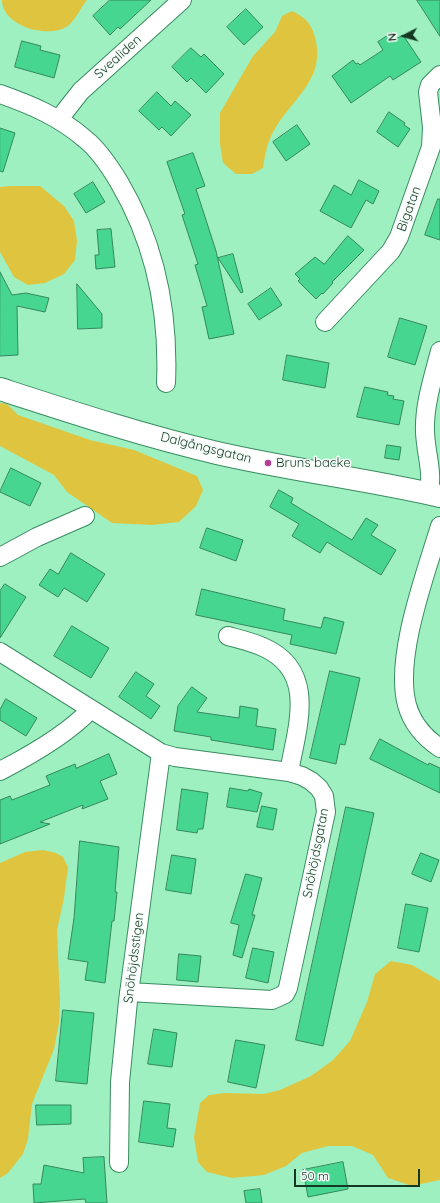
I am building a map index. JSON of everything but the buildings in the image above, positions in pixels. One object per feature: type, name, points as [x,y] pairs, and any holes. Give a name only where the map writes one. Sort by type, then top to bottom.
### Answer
[{"type":"street","name":"Svealiden","points":[[59,119],[81,91],[182,0]]},
{"type":"street","name":"Bigatan","points":[[326,322],[391,251],[399,236],[431,147],[433,132],[428,92],[430,85],[440,75]]},
{"type":"street","points":[[0,94],[36,107],[59,119],[86,139],[101,156],[132,204],[153,257],[160,293],[167,359],[166,382]]},
{"type":"street","points":[[434,494],[425,433],[426,406],[440,351]]},
{"type":"street","name":"Dalgångsgatan","points":[[0,389],[74,412],[218,453],[434,494]]},
{"type":"street","points":[[0,557],[37,536],[85,516]]},
{"type":"street","points":[[440,526],[411,626],[406,659],[405,683],[407,706],[416,725],[428,740],[440,748]]},
{"type":"street","points":[[228,636],[262,646],[272,651],[285,661],[298,684],[300,709],[289,772]]},
{"type":"street","name":"Snöhöjdsgatan","points":[[0,652],[161,753],[175,757],[289,772],[311,781],[319,788],[324,796],[326,812],[288,988],[285,994],[272,1000],[129,992]]},
{"type":"street","points":[[0,771],[20,761],[80,721],[91,709]]},
{"type":"street","name":"Snöhöjdsstigen","points":[[119,1163],[120,1082],[129,992],[161,753]]},
{"type":"shaded area","points":[[2,0],[87,0],[69,25],[61,29],[40,31],[18,24],[4,9]]},
{"type":"shaded area","points":[[292,11],[307,21],[312,28],[315,37],[317,51],[313,75],[300,96],[273,132],[267,147],[263,168],[252,174],[236,174],[223,163],[220,144],[220,113],[253,56],[275,32],[282,16]]},
{"type":"shaded area","points":[[40,186],[64,206],[74,221],[77,241],[75,260],[64,274],[45,283],[28,285],[14,277],[0,252],[0,187]]},
{"type":"shaded area","points":[[0,403],[7,404],[18,415],[90,440],[134,450],[197,476],[203,490],[196,506],[179,522],[152,525],[112,523],[67,492],[54,475],[0,446]]},
{"type":"shaded area","points":[[43,850],[56,853],[63,857],[68,867],[64,898],[57,930],[60,1002],[59,1023],[54,1049],[32,1104],[28,1139],[23,1154],[8,1173],[0,1178],[0,863],[25,852]]},
{"type":"shaded area","points":[[391,961],[412,965],[440,981],[440,1180],[412,1186],[388,1178],[373,1155],[352,1146],[328,1146],[302,1153],[286,1166],[264,1175],[232,1178],[207,1172],[198,1162],[194,1137],[200,1103],[209,1095],[225,1093],[264,1094],[280,1090],[311,1076],[333,1060],[350,1041],[367,1002],[375,974]]},
{"type":"place","name":"Bruns backe","points":[[268,463]]}]
